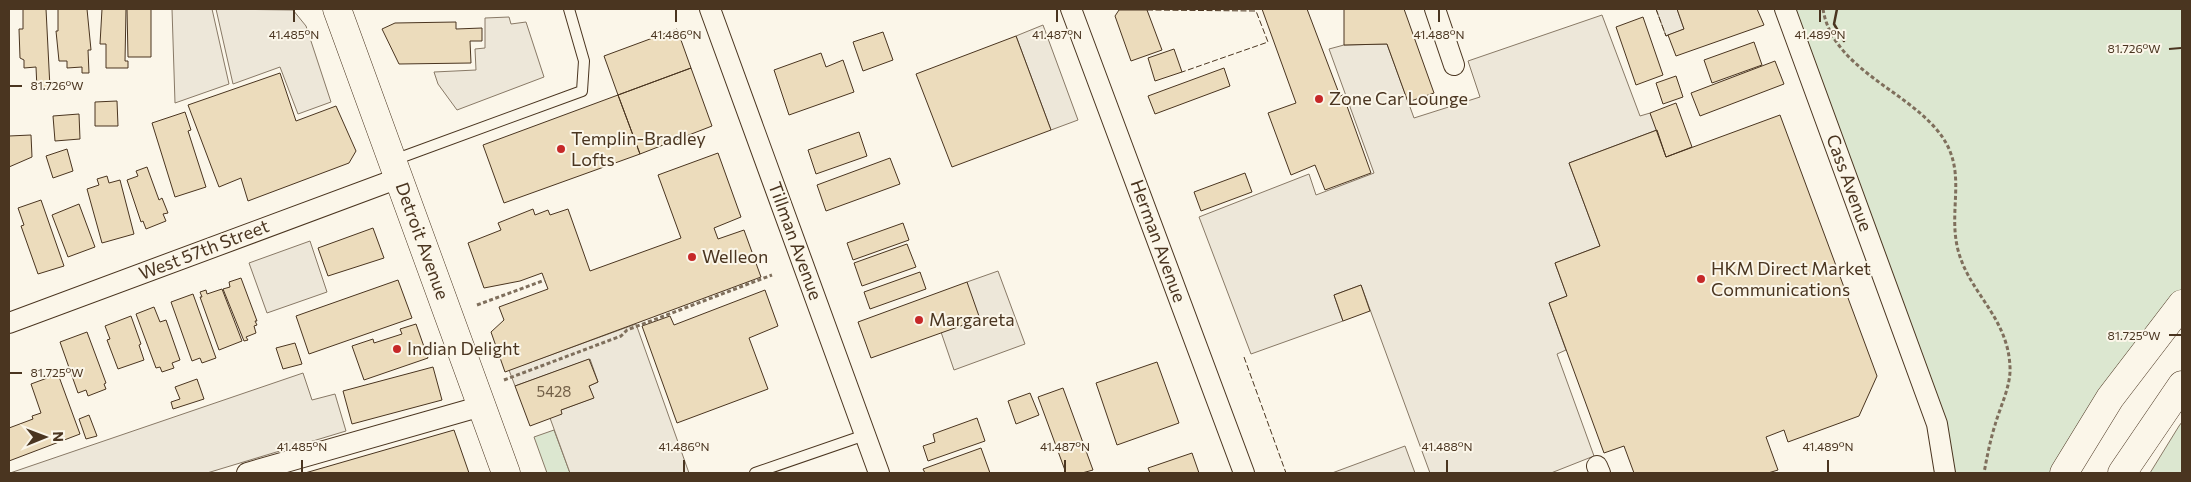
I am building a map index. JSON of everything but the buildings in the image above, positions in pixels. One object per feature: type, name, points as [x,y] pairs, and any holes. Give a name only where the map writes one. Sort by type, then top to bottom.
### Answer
[{"type":"main road","name":"Detroit Avenue","points":[[337,9],[506,473]]},
{"type":"main road","points":[[2064,473],[2110,398],[2182,304]]},
{"type":"main road","points":[[2122,473],[2182,385]]},
{"type":"street","name":"Tillman Avenue","points":[[710,9],[879,473]]},
{"type":"street","name":"Herman Avenue","points":[[1071,9],[1244,473]]},
{"type":"street","points":[[1435,9],[1454,65]]},
{"type":"street","name":"Cass Avenue","points":[[1785,9],[1937,424],[1945,473]]},
{"type":"street","name":"West 57th Street","points":[[9,323],[396,169]]},
{"type":"street","points":[[247,473],[482,406]]},
{"type":"lane","points":[[396,169],[582,91],[584,61],[569,9]]},
{"type":"lane","points":[[755,473],[865,435]]},
{"type":"path","points":[[1823,9],[1830,31],[1841,47],[1863,68],[1925,116],[1939,132],[1953,157],[1957,186],[1954,229],[1960,258],[2000,328],[2007,344],[2010,360],[2010,376],[1995,425],[1984,473]]},
{"type":"path","points":[[504,380],[622,336],[628,330],[772,275]]},
{"type":"path","points":[[477,305],[545,280]]},
{"type":"green space","points":[[1785,9],[2182,9],[2182,304],[2064,473],[1945,473]]},
{"type":"green space","points":[[2182,422],[2182,473],[2150,473],[2179,426]]},
{"type":"green space","points":[[554,430],[570,473],[547,473],[534,437]]},
{"type":"shaded area","points":[[172,9],[212,9],[229,84],[175,103]]},
{"type":"shaded area","points":[[216,9],[293,10],[306,26],[331,102],[298,114],[280,67],[233,84]]},
{"type":"shaded area","points":[[1656,9],[1677,9],[1684,29],[1666,36]]},
{"type":"shaded area","points":[[1602,15],[1640,116],[1650,113],[1657,130],[1569,163],[1600,246],[1555,263],[1567,296],[1549,303],[1566,350],[1557,354],[1594,456],[1551,473],[1430,473],[1361,285],[1334,295],[1343,321],[1251,354],[1199,217],[1309,174],[1316,195],[1374,173],[1329,49],[1344,45],[1387,44],[1414,118],[1480,97],[1468,61]]},
{"type":"shaded area","points":[[509,17],[511,24],[526,22],[544,77],[457,110],[438,84],[434,72],[476,70],[475,49],[485,48],[485,18]]},
{"type":"shaded area","points":[[1043,25],[1078,120],[1051,130],[1016,36]]},
{"type":"shaded area","points":[[310,241],[327,292],[267,313],[249,263]]},
{"type":"shaded area","points":[[998,271],[1025,344],[954,370],[941,332],[967,282]]},
{"type":"shaded area","points":[[636,324],[689,473],[570,473],[550,418],[561,410],[593,398],[589,386],[598,382],[590,359],[515,386],[509,370]]},
{"type":"shaded area","points":[[303,373],[312,400],[335,394],[346,431],[207,473],[10,473]]},
{"type":"shaded area","points":[[1405,446],[1415,473],[1332,473]]},
{"type":"fence","points":[[1656,9],[1666,36],[1668,35]]},
{"type":"fence","points":[[1147,10],[1256,11],[1268,42],[1182,72]]},
{"type":"fence","points":[[1244,357],[1286,473]]},
{"type":"wall","points":[[1837,9],[1834,24],[1844,41]]},
{"type":"place","name":"Zone Car Lounge","points":[[1319,99]]},
{"type":"place","name":"Templin-Bradley Lofts","points":[[561,149]]},
{"type":"place","name":"Welleon","points":[[692,257]]},
{"type":"place","name":"HKM Direct Market Communications","points":[[1701,279]]},
{"type":"place","name":"Margareta","points":[[919,320]]},
{"type":"place","name":"Indian Delight","points":[[397,349]]}]
